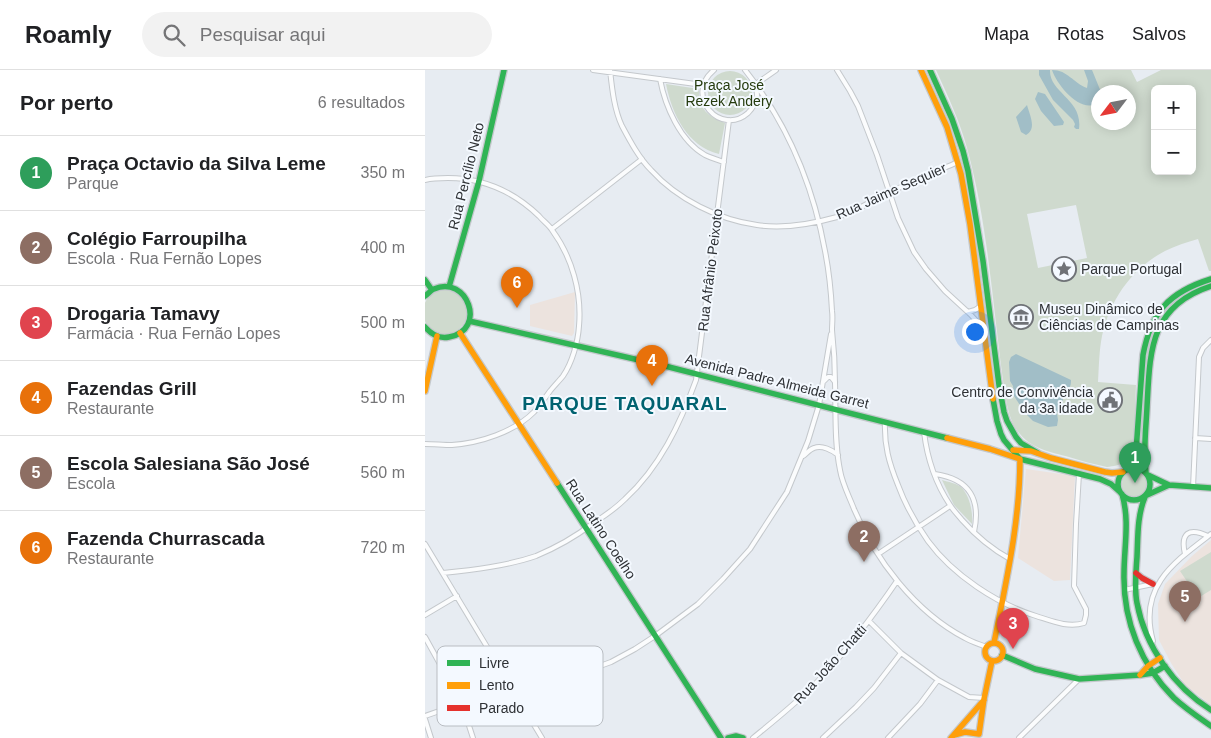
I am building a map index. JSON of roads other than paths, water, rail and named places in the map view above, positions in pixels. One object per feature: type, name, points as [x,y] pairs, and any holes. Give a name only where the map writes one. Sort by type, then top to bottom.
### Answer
[{"type":"main road","name":"Rua Percílio Neto","points":[[449,287],[479,180],[504,70]]},
{"type":"main road","points":[[921,70],[942,116],[958,162],[972,237],[998,428],[1004,440],[1020,459],[1020,500],[1017,524],[994,643]]},
{"type":"main road","points":[[931,70],[952,119],[968,171],[983,261],[1004,412],[1016,437],[1037,453]]},
{"type":"main road","points":[[1211,279],[1194,284],[1173,297],[1149,326],[1143,355],[1135,458],[1118,482],[1127,511],[1124,602],[1140,653],[1164,688],[1196,717],[1211,726]]},
{"type":"main road","points":[[425,280],[432,290]]},
{"type":"main road","points":[[1211,286],[1200,290],[1176,305],[1163,318],[1154,337],[1148,381],[1144,452],[1151,487],[1140,508],[1136,575],[1137,602],[1142,620],[1156,651],[1165,666],[1188,694],[1211,710]]},
{"type":"main road","points":[[425,296],[432,290],[440,287],[455,288],[465,296],[470,308],[469,321],[464,329],[451,337],[447,338],[431,334],[425,327]]},
{"type":"main road","name":"Avenida Padre Almeida Garret","points":[[469,321],[576,344],[990,449]]},
{"type":"main road","name":"Rua Latino Coelho","points":[[460,333],[721,738]]},
{"type":"main road","points":[[425,391],[437,336]]},
{"type":"main road","points":[[999,450],[1004,446],[1004,440]]},
{"type":"main road","points":[[990,449],[1020,459],[1105,481],[1131,500],[1137,500],[1169,485]]},
{"type":"main road","points":[[990,449],[1027,450],[1112,473],[1136,468],[1169,485],[1211,488]]},
{"type":"main road","points":[[1021,475],[1026,466],[1036,462]]},
{"type":"main road","points":[[1124,574],[1128,576],[1136,575],[1155,584]]},
{"type":"main road","points":[[994,643],[999,644],[1003,652],[999,660],[992,661],[987,659],[985,654],[986,647],[994,643]]},
{"type":"main road","points":[[1002,655],[1035,669],[1079,679],[1140,675],[1153,673],[1165,666]]},
{"type":"main road","points":[[1140,675],[1148,666],[1160,658]]},
{"type":"main road","points":[[953,736],[965,732],[979,736],[992,661]]},
{"type":"main road","points":[[953,736],[984,699]]},
{"type":"main road","points":[[728,738],[736,736],[743,738]]},
{"type":"street","points":[[593,70],[703,85]]},
{"type":"street","points":[[714,70],[707,77],[702,93],[707,109],[713,115],[721,118],[729,120],[742,117],[752,108],[757,96],[756,84]]},
{"type":"street","points":[[745,70],[781,123],[810,187],[825,250],[829,279],[835,367],[837,446],[840,470],[848,494],[860,522],[878,554],[897,581],[916,601],[950,630],[986,647]]},
{"type":"street","points":[[756,84],[775,70]]},
{"type":"street","points":[[837,70],[851,91],[877,155],[899,218],[914,252],[945,291],[984,330]]},
{"type":"street","name":"Rua Jaime Sequier","points":[[610,71],[615,102],[622,124],[651,171],[666,184],[701,208],[732,220],[758,226],[798,225],[838,216],[958,162]]},
{"type":"street","points":[[660,79],[666,102],[673,118],[691,144],[704,154],[724,162]]},
{"type":"street","name":"Rua Afrânio Peixoto","points":[[443,574],[504,564],[535,556],[564,542],[625,500],[652,469],[663,453],[685,410],[696,380],[729,120]]},
{"type":"street","points":[[552,229],[642,159]]},
{"type":"street","points":[[425,180],[431,178],[479,180],[510,194],[530,207],[552,229],[569,259],[577,282],[579,326],[570,363],[563,376],[534,412],[519,424],[499,434],[477,441],[452,445],[425,444]]},
{"type":"street","points":[[968,312],[981,306]]},
{"type":"street","points":[[603,665],[635,649],[698,604],[751,550],[787,492],[802,458],[819,405],[832,329]]},
{"type":"street","points":[[1193,487],[1199,357],[1203,348],[1211,340]]},
{"type":"street","points":[[826,367],[829,370],[835,367]]},
{"type":"street","points":[[823,382],[828,377],[835,382]]},
{"type":"street","points":[[885,422],[884,439],[889,463],[904,500],[929,542],[955,569],[980,589],[1002,602],[1024,612],[1066,625],[1076,626],[1084,623],[1086,615],[1086,609],[1075,586],[1079,474]]},
{"type":"street","points":[[924,432],[925,444],[935,474],[950,506],[987,545],[1010,559]]},
{"type":"street","points":[[1195,438],[1211,438]]},
{"type":"street","points":[[808,441],[813,448]]},
{"type":"street","points":[[831,450],[837,446]]},
{"type":"street","points":[[802,458],[813,448],[820,447],[831,450],[838,455]]},
{"type":"street","points":[[935,474],[955,479],[962,483],[969,491],[976,508],[974,532]]},
{"type":"street","points":[[878,554],[950,506]]},
{"type":"street","points":[[1185,554],[1183,539],[1187,534],[1200,532],[1209,535]]},
{"type":"street","points":[[1156,651],[1149,618],[1155,584],[1185,554],[1209,535]]},
{"type":"street","points":[[425,544],[487,646]]},
{"type":"street","name":"Rua João Chatti","points":[[753,738],[783,714],[818,681],[869,621],[897,581]]},
{"type":"street","points":[[1123,590],[1155,584]]},
{"type":"street","points":[[425,615],[457,596]]},
{"type":"street","points":[[869,621],[901,653],[938,680],[969,697],[984,699]]},
{"type":"street","points":[[425,637],[437,659]]},
{"type":"street","points":[[823,738],[874,688],[901,653]]},
{"type":"street","points":[[1019,738],[1079,679]]},
{"type":"street","points":[[888,738],[920,704],[938,680]]},
{"type":"street","points":[[431,738],[425,717],[437,712]]},
{"type":"street","points":[[469,726],[473,738]]},
{"type":"street","points":[[534,726],[541,738]]},
{"type":"water","points":[[1039,70],[1050,70],[1051,78],[1055,85],[1076,110],[1079,119],[1079,129],[1074,127],[1073,120],[1053,100],[1039,75]]},
{"type":"water","points":[[1052,70],[1066,74],[1087,88],[1088,81],[1084,70],[1092,70],[1098,85],[1091,85],[1091,105],[1084,105],[1070,96]]},
{"type":"water","points":[[1038,92],[1045,94],[1064,122],[1063,125],[1054,126],[1041,111],[1035,99]]},
{"type":"water","points":[[1027,105],[1032,126],[1026,135],[1021,132],[1016,117]]},
{"type":"water","points":[[1016,354],[1071,380],[1070,387],[1065,391],[1060,410],[1057,413],[1057,426],[1048,427],[1033,421],[1025,413],[1014,396],[1013,386],[1010,381],[1009,362],[1011,357]]},
{"type":"place","name":"Parque Portugal","points":[[1064,269]]},
{"type":"place","name":"Fazenda Churrascada","points":[[517,308]]},
{"type":"place","name":"Museu Dinâmico de Ciências de Campinas","points":[[1021,317]]},
{"type":"place","name":"Fazendas Grill","points":[[652,386]]},
{"type":"place","name":"Centro de Convivência da 3a idade","points":[[1110,400]]},
{"type":"place","name":"Praça Octavio da Silva Leme","points":[[1135,483]]},
{"type":"place","name":"Colégio Farroupilha","points":[[864,562]]},
{"type":"place","name":"Escola Salesiana São José","points":[[1185,622]]},
{"type":"place","name":"Drogaria Tamavy","points":[[1013,649]]},
{"type":"district","name":"PARQUE TAQUARAL","points":[[625,403]]},
{"type":"park label","name":"Praça José Rezek Andery","points":[[729,94]]}]
